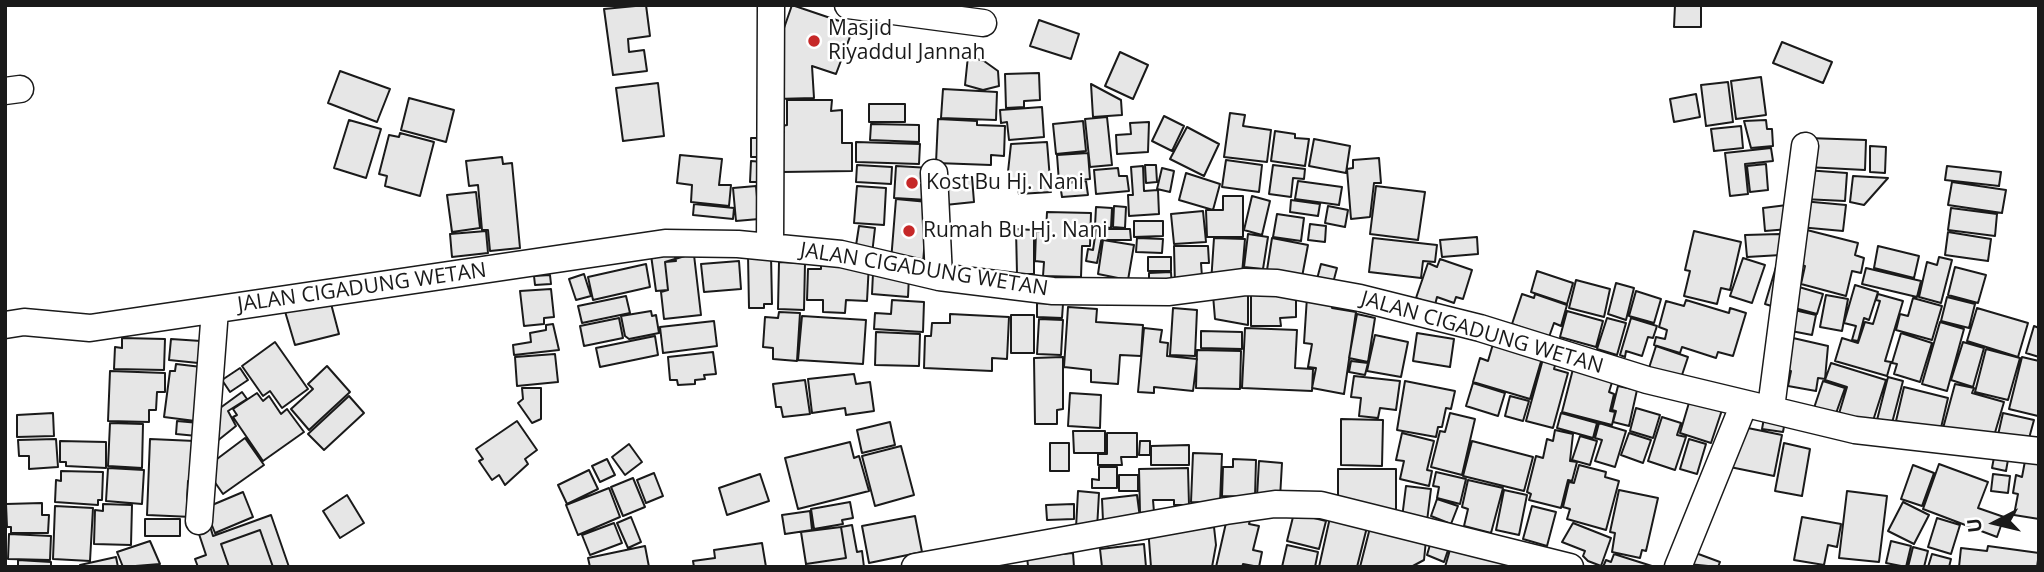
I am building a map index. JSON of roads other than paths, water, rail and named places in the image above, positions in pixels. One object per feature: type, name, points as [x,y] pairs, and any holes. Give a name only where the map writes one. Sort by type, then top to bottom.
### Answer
[{"type":"street","points":[[770,247],[771,5]]},
{"type":"street","points":[[848,5],[983,23]]},
{"type":"street","points":[[1771,408],[1805,146]]},
{"type":"street","points":[[934,173],[939,277]]},
{"type":"street","name":"JALAN CIGADUNG WETAN","points":[[5,325],[24,322],[90,327],[665,243],[770,247],[841,254],[939,277],[1053,291],[1168,292],[1245,282],[1277,283],[1360,298],[1480,328],[1647,380],[1855,430],[2039,451]]},
{"type":"street","points":[[199,521],[215,310]]},
{"type":"street","points":[[1678,567],[1744,404]]},
{"type":"street","points":[[915,567],[1226,510],[1321,505],[1570,567]]},
{"type":"place","name":"Masjid Riyaddul Jannah","points":[[814,41]]},
{"type":"place","name":"Kost Bu Hj. Nani","points":[[912,183]]},
{"type":"place","name":"Rumah Bu Hj. Nani","points":[[909,231]]}]
